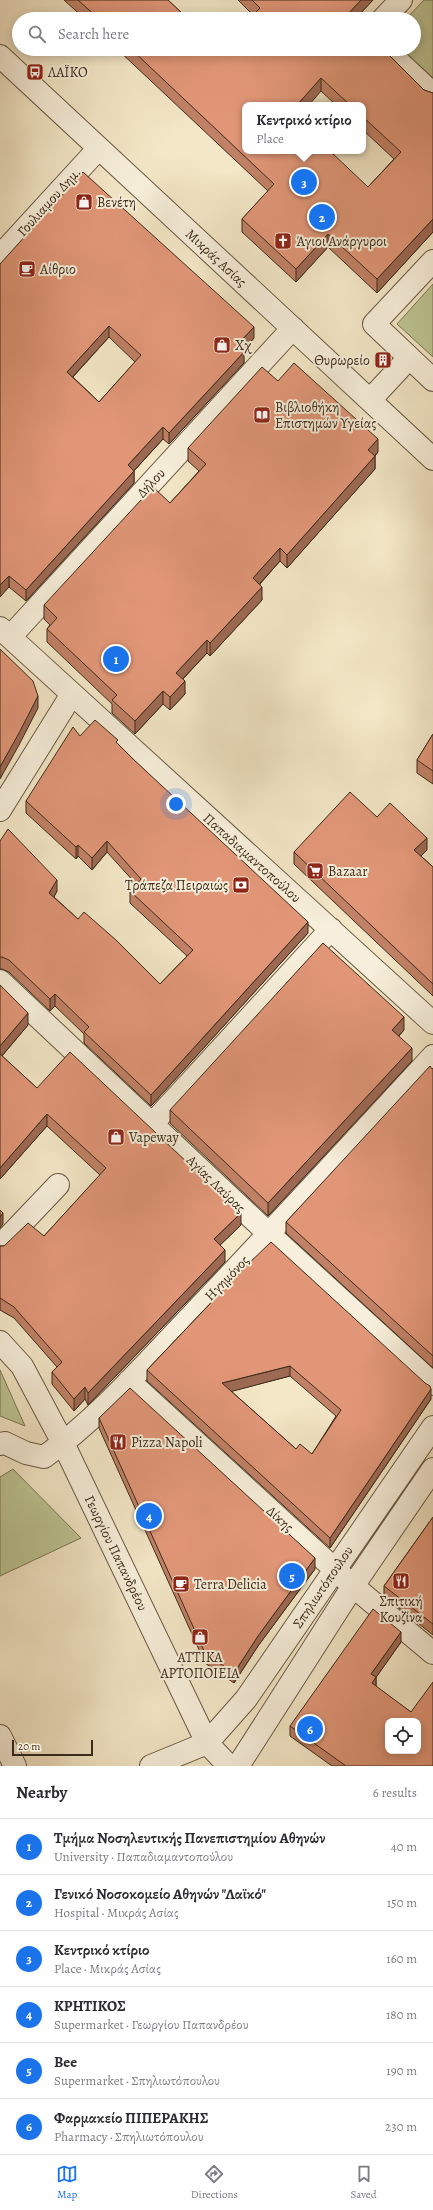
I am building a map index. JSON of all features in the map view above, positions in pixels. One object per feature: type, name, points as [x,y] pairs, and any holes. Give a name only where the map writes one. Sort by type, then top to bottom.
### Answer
[{"type":"street","points":[[390,12],[401,0]]},
{"type":"street","name":"Μικράς Ασίας","points":[[0,56],[433,459]]},
{"type":"street","points":[[392,56],[433,94]]},
{"type":"street","name":"Γουλιαμου Δημ.","points":[[0,256],[99,148]]},
{"type":"street","points":[[433,260],[374,324],[433,380]]},
{"type":"street","name":"Δήλου","points":[[5,633],[293,328]]},
{"type":"street","points":[[370,400],[409,358]]},
{"type":"street","name":"Παπαδιαμαντοπούλου","points":[[5,633],[433,1023]]},
{"type":"street","points":[[0,810],[72,694]]},
{"type":"street","points":[[152,1123],[331,930]]},
{"type":"street","name":"Αγίας Λαύρας","points":[[0,981],[269,1234],[433,1384]]},
{"type":"street","name":"Ηγημόνος","points":[[0,1444],[5,1443],[26,1453],[44,1457],[63,1443],[129,1381],[269,1234],[433,1056]]},
{"type":"street","points":[[0,1246],[58,1185]]},
{"type":"street","name":"Γεωργίου Παπανδρέου","points":[[0,1342],[22,1366],[63,1443],[207,1743],[229,1766]]},
{"type":"street","name":"Δίκης","points":[[129,1381],[353,1586],[433,1653]]},
{"type":"street","name":"Σπηλιωτόπουλου","points":[[207,1743],[246,1699],[433,1427]]},
{"type":"street","name":"Σπηλιωτόπουλου","points":[[238,1766],[353,1586],[433,1469]]},
{"type":"street","points":[[0,1736],[15,1766]]},
{"type":"street","points":[[151,1766],[207,1743]]},
{"type":"green space","points":[[424,0],[433,0],[433,78],[409,56],[421,56],[421,12],[413,12]]},
{"type":"green space","points":[[433,284],[433,357],[397,324]]},
{"type":"green space","points":[[0,1370],[25,1426],[0,1416]]},
{"type":"green space","points":[[13,1469],[81,1538],[0,1576],[0,1477]]},
{"type":"building","points":[[78,0],[168,0],[181,12],[91,12]]},
{"type":"building","points":[[252,0],[361,0],[350,12],[256,12],[260,8]]},
{"type":"building","points":[[138,56],[390,56],[424,90],[433,93],[433,219],[377,279],[328,234],[296,269],[242,219],[274,184],[242,154],[333,154],[368,187],[401,152],[366,120],[366,102],[347,102],[321,78],[300,102],[242,102],[242,154]]},
{"type":"building","points":[[83,172],[254,327],[237,345],[244,352],[169,433],[163,427],[128,465],[134,471],[26,590],[9,576],[0,585],[0,264]],"holes":[[[109,326],[141,355],[99,402],[67,372]]]},
{"type":"building","points":[[294,363],[378,439],[368,450],[375,456],[287,555],[280,548],[253,578],[262,587],[210,643],[207,640],[176,673],[185,681],[170,697],[163,691],[135,721],[112,700],[117,695],[47,629],[57,618],[44,605],[153,487],[170,503],[206,464],[188,448],[262,367],[278,381]]},
{"type":"building","points":[[0,649],[33,681],[38,696],[0,767]]},
{"type":"building","points":[[95,720],[118,740],[116,742],[132,758],[308,922],[151,1095],[84,1032],[89,1027],[55,994],[50,999],[9,960],[0,957],[0,841],[8,829],[57,880],[49,893],[78,919],[84,912],[116,940],[160,984],[193,950],[130,891],[141,879],[107,841],[92,858],[78,845],[76,847],[26,801],[73,727],[80,736]]},
{"type":"building","points":[[433,734],[433,771],[417,760]]},
{"type":"building","points":[[350,792],[377,817],[390,803],[427,838],[414,850],[433,867],[433,984],[294,852]]},
{"type":"building","points":[[323,943],[404,1017],[392,1030],[412,1048],[268,1203],[170,1110]]},
{"type":"building","points":[[0,985],[28,1013],[0,1046]]},
{"type":"building","points":[[70,1052],[241,1213],[214,1239],[225,1250],[88,1393],[85,1387],[74,1399],[52,1372],[62,1362],[14,1307],[0,1298],[0,1246],[4,1246],[28,1223],[44,1236],[106,1168],[47,1114],[0,1168],[0,1054],[37,1088]]},
{"type":"building","points":[[430,1066],[432,1069],[433,1068],[433,1356],[286,1222]]},
{"type":"building","points":[[0,1210],[3,1213],[0,1217]]},
{"type":"building","points":[[271,1242],[430,1386],[431,1389],[330,1538],[147,1370],[243,1269]],"holes":[[[290,1366],[341,1410],[312,1454],[300,1444],[296,1449],[222,1383]]]},
{"type":"building","points":[[130,1388],[315,1558],[258,1636],[234,1673],[205,1653],[99,1418]]},
{"type":"building","points":[[433,1517],[433,1624],[384,1586]]},
{"type":"building","points":[[373,1609],[401,1632],[371,1674],[376,1677],[372,1683],[411,1712],[433,1682],[433,1766],[346,1766],[290,1726]]},
{"type":"place","name":"ΛΑΪΚΟ","points":[[35,72]]},
{"type":"place","name":"Κεντρικό κτίριο","points":[[304,182]]},
{"type":"place","name":"Βενέτη","points":[[84,202]]},
{"type":"place","name":"Γενικό Νοσοκομείο Αθηνών \"Λαϊκό\"","points":[[322,217]]},
{"type":"place","name":"Άγιοι Ανάργυροι","points":[[283,241]]},
{"type":"place","name":"Αίθριο","points":[[27,269]]},
{"type":"place","name":"Χχ","points":[[222,345]]},
{"type":"place","name":"Θυρωρείο","points":[[383,360]]},
{"type":"place","name":"Βιβλιοθήκη Επιστημών Υγείας","points":[[262,415]]},
{"type":"place","name":"Τμήμα Νοσηλευτικής Πανεπιστημίου Αθηνών","points":[[116,659]]},
{"type":"place","name":"Bazaar","points":[[315,871]]},
{"type":"place","name":"Τράπεζα Πειραιώς","points":[[241,885]]},
{"type":"place","name":"Vapeway","points":[[116,1137]]},
{"type":"place","name":"Pizza Napoli","points":[[118,1442]]},
{"type":"place","name":"ΚΡΗΤΙΚΟΣ","points":[[149,1516]]},
{"type":"place","name":"Bee","points":[[292,1576]]},
{"type":"place","name":"Σπιτική Κουζίνα","points":[[401,1581]]},
{"type":"place","name":"Terra Delicia","points":[[181,1584]]},
{"type":"place","name":"ΑΤΤΙΚΑ ΑΡΤΟΠΟΙΕΙΑ","points":[[200,1637]]},
{"type":"place","name":"Φαρμακείο ΠΙΠΕΡΑΚΗΣ","points":[[310,1729]]}]
